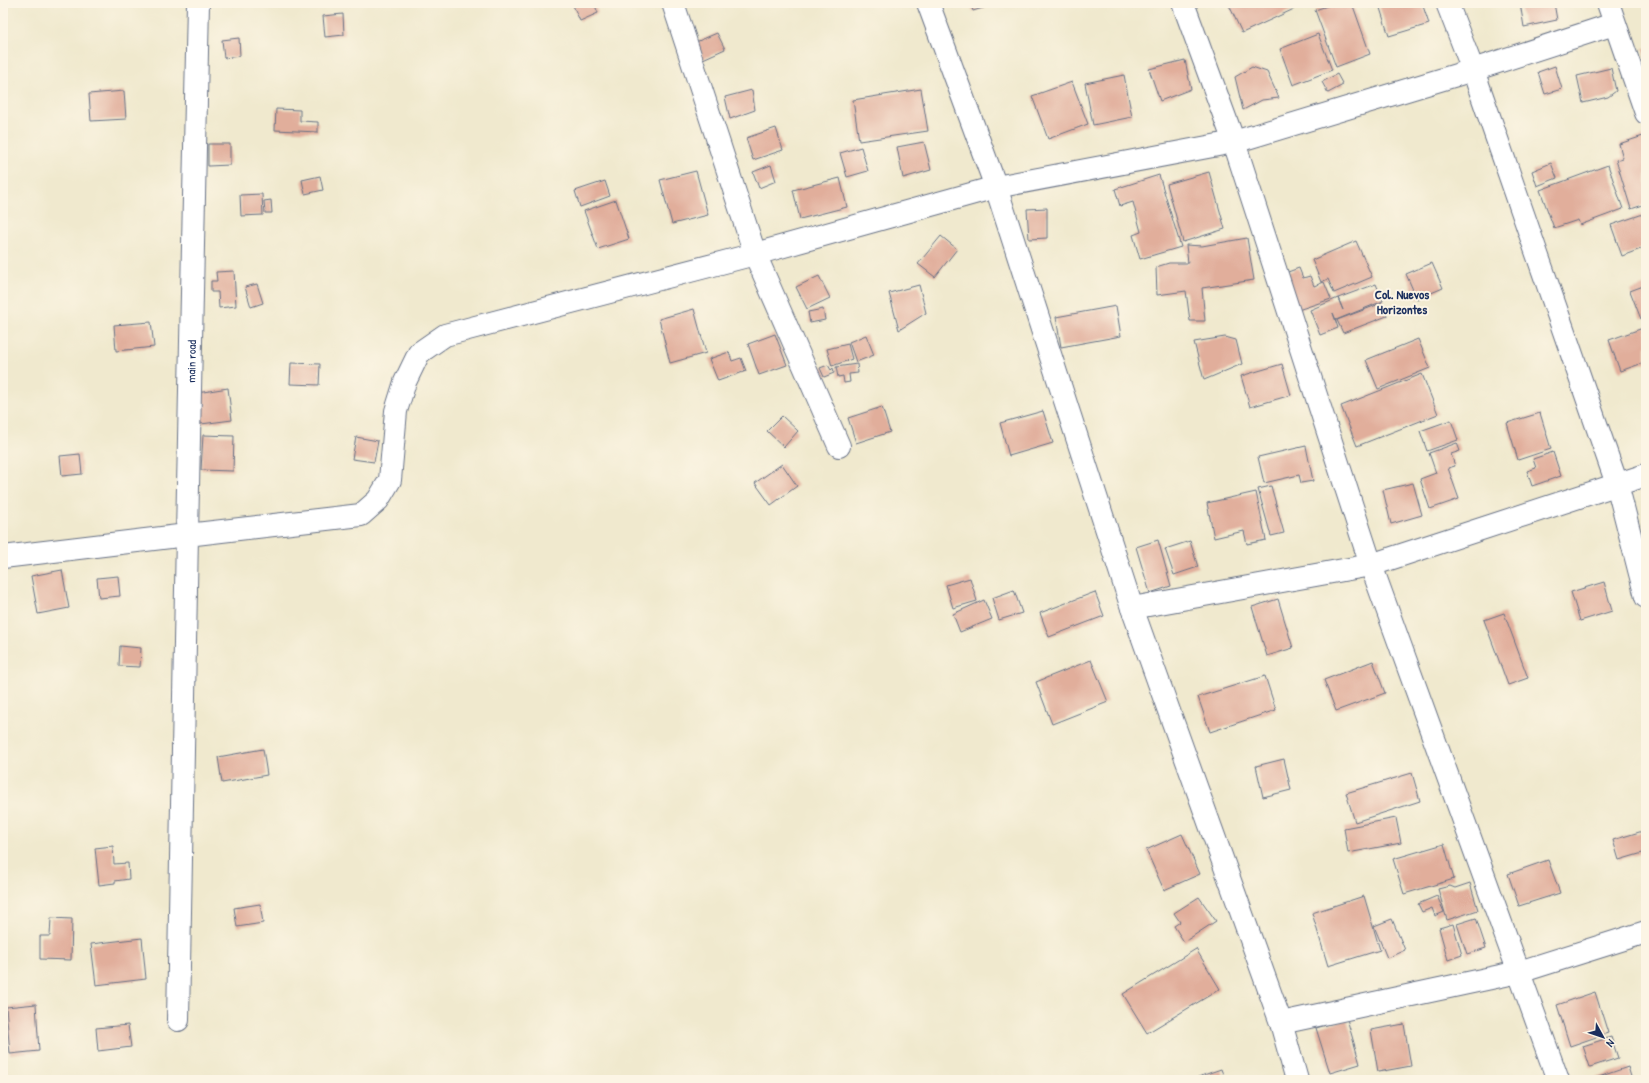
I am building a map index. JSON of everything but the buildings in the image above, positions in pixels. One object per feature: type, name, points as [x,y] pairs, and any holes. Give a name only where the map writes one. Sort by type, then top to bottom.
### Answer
[{"type":"street","name":"main road","points":[[178,1020],[198,3]]},
{"type":"street","points":[[673,3],[755,254],[839,446]]},
{"type":"street","points":[[928,3],[996,187],[1132,608],[1281,1023],[1297,1080]]},
{"type":"street","points":[[1183,3],[1234,142],[1371,565],[1558,1080]]},
{"type":"street","points":[[1447,3],[1473,70],[1617,484],[1646,597]]},
{"type":"street","points":[[1608,3],[1646,113]]},
{"type":"street","points":[[3,557],[361,515],[378,500],[390,480],[396,411],[405,382],[413,364],[419,353],[445,335],[755,254],[996,187],[1234,142],[1473,70],[1614,24]]},
{"type":"street","points":[[1132,608],[1371,565],[1646,474]]},
{"type":"street","points":[[1281,1023],[1519,972],[1646,932]]},
{"type":"district","name":"Col. Nuevos Horizontes","points":[[1402,302]]}]
